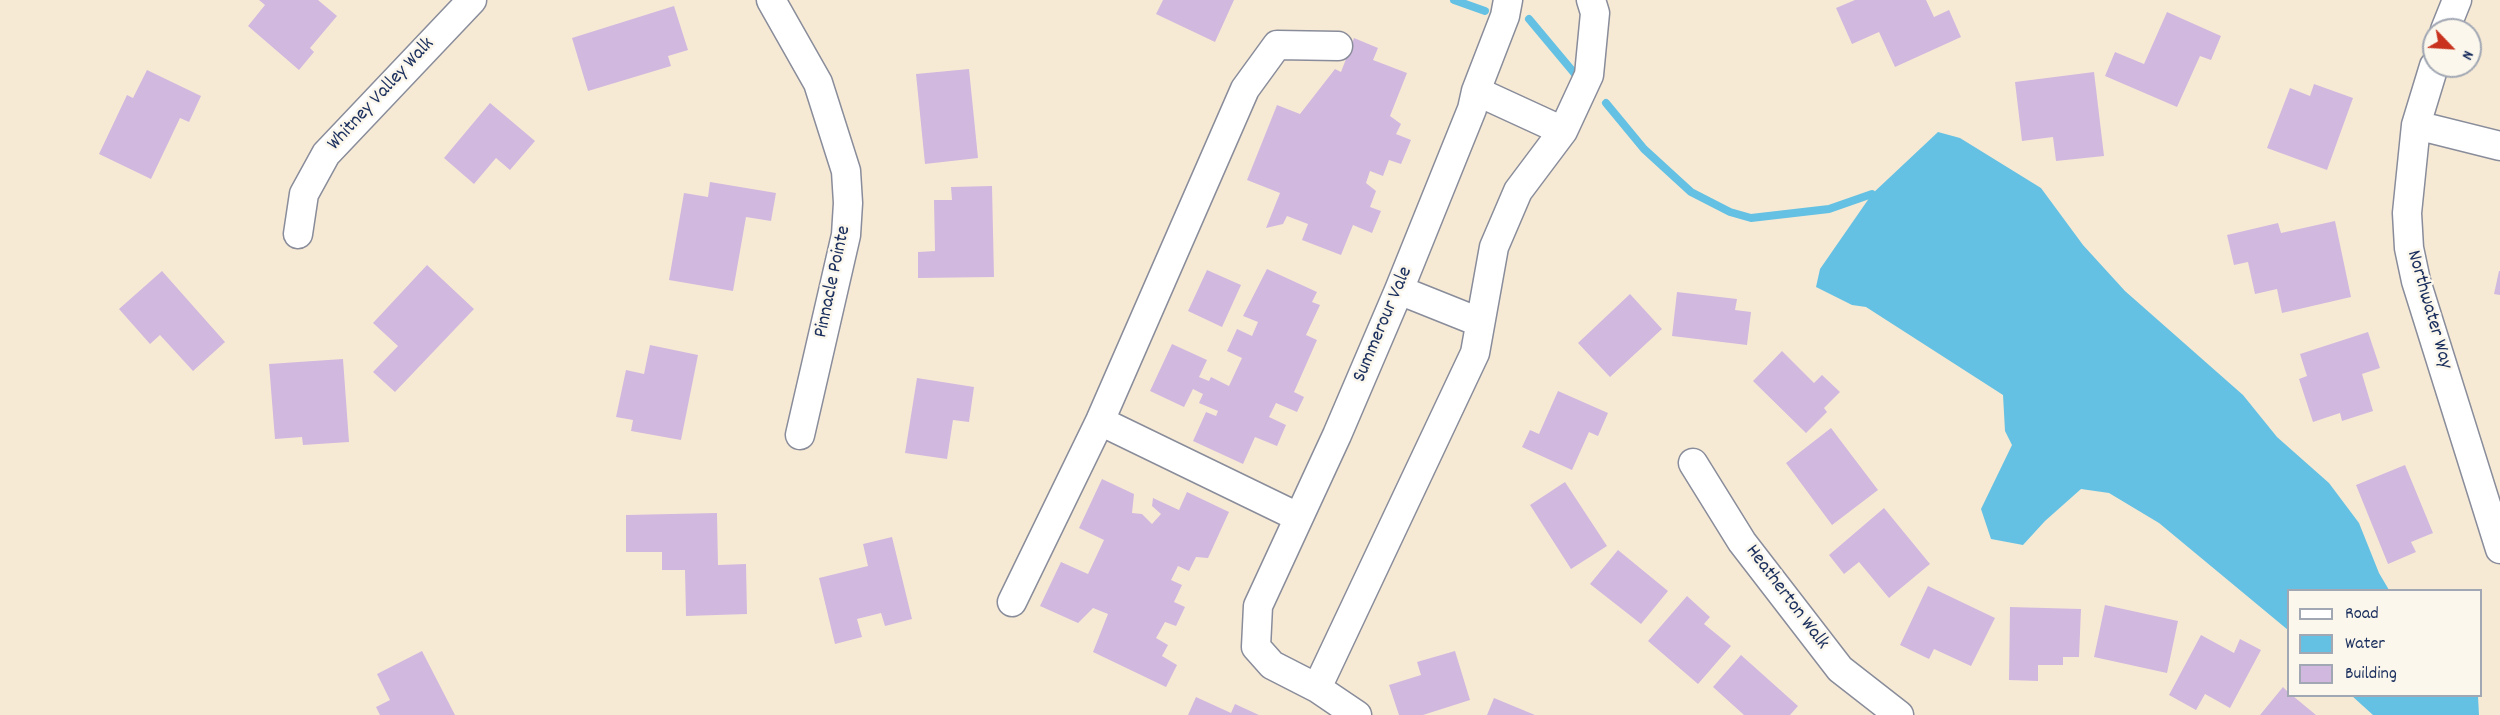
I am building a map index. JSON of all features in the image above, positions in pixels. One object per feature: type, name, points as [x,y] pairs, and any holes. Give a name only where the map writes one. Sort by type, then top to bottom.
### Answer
[{"type":"street","name":"Whitney Valley Walk","points":[[298,234],[304,194],[326,154],[472,0]]},
{"type":"street","name":"Pinnacle Pointe","points":[[771,0],[818,83],[846,171],[848,203],[846,235],[800,435]]},
{"type":"street","name":"Summerour Vale","points":[[1317,688],[1272,665],[1256,647],[1258,606],[1337,435],[1399,290],[1472,109],[1476,91],[1505,16],[1508,0]]},
{"type":"street","points":[[1357,715],[1317,688],[1475,353],[1494,247],[1518,191],[1563,131],[1589,75],[1595,13],[1591,0]]},
{"type":"street","points":[[2450,18],[2457,0]]},
{"type":"street","points":[[1012,602],[1100,421],[1245,89],[1277,45],[1338,46]]},
{"type":"street","name":"Northwater Way","points":[[2430,78],[2416,125],[2407,213],[2409,248],[2416,281],[2500,549]]},
{"type":"street","points":[[1476,91],[1563,131]]},
{"type":"street","points":[[2416,125],[2500,146]]},
{"type":"street","points":[[1399,290],[1479,321]]},
{"type":"street","points":[[1100,421],[1298,517]]},
{"type":"street","name":"Heatherton Walk","points":[[1693,463],[1742,542],[1840,669],[1899,715]]},
{"type":"water","points":[[1938,132],[1960,138],[2041,188],[2083,245],[2125,291],[2243,395],[2277,437],[2329,483],[2359,523],[2379,573],[2388,589],[2287,589],[2287,629],[2159,523],[2109,493],[2081,489],[2045,521],[2023,545],[1991,539],[1981,509],[2012,445],[2005,431],[2003,395],[1866,307],[1852,305],[1816,287],[1820,269],[1872,194]]},
{"type":"water","points":[[2353,697],[2478,697],[2479,715],[2373,715]]},
{"type":"building","points":[[259,0],[318,0],[337,16],[310,48],[314,52],[299,70],[248,26],[265,5]]},
{"type":"building","points":[[1163,0],[1234,0],[1215,42],[1156,14]]},
{"type":"building","points":[[1855,0],[1926,0],[1934,17],[1949,10],[1961,37],[1895,67],[1879,32],[1852,44],[1836,8]]},
{"type":"building","points":[[674,6],[688,50],[668,56],[671,66],[588,91],[572,38]]},
{"type":"building","points":[[2167,12],[2221,36],[2211,60],[2200,56],[2177,107],[2105,76],[2115,52],[2144,64]]},
{"type":"building","points":[[1354,38],[1378,48],[1373,60],[1407,73],[1390,116],[1401,124],[1396,134],[1411,140],[1401,164],[1389,160],[1383,176],[1370,171],[1366,183],[1376,191],[1370,207],[1381,211],[1372,233],[1353,225],[1341,255],[1302,240],[1308,224],[1287,216],[1283,224],[1266,228],[1280,193],[1247,180],[1277,105],[1300,114],[1335,69],[1341,72]]},
{"type":"building","points":[[969,69],[978,158],[925,164],[916,74]]},
{"type":"building","points":[[147,70],[201,96],[189,122],[180,118],[151,179],[99,154],[127,95],[133,98]]},
{"type":"building","points":[[2094,72],[2104,156],[2056,161],[2053,137],[2022,141],[2015,82]]},
{"type":"building","points":[[2314,84],[2353,98],[2327,170],[2267,148],[2290,88],[2310,96]]},
{"type":"building","points":[[490,103],[535,141],[510,170],[496,158],[474,184],[444,158]]},
{"type":"building","points":[[710,182],[776,193],[771,221],[746,217],[733,291],[669,280],[684,193],[708,197]]},
{"type":"building","points":[[992,186],[994,277],[918,278],[918,252],[935,251],[934,200],[952,200],[951,187]]},
{"type":"building","points":[[2335,221],[2351,297],[2282,313],[2277,289],[2255,294],[2248,262],[2234,265],[2227,235],[2278,223],[2281,233]]},
{"type":"building","points":[[427,265],[474,309],[395,392],[373,372],[398,346],[373,323]]},
{"type":"building","points":[[1267,269],[1317,292],[1312,302],[1320,305],[1306,335],[1317,340],[1294,392],[1304,397],[1297,412],[1276,403],[1269,417],[1286,425],[1277,446],[1255,437],[1243,464],[1193,441],[1206,412],[1216,416],[1218,411],[1199,403],[1203,394],[1193,389],[1184,407],[1150,391],[1172,344],[1207,360],[1199,377],[1209,381],[1211,377],[1229,386],[1242,358],[1227,351],[1237,329],[1252,336],[1258,322],[1243,316]]},
{"type":"building","points":[[1207,270],[1241,285],[1222,327],[1188,311]]},
{"type":"building","points":[[162,271],[225,342],[193,371],[160,335],[150,344],[119,309]]},
{"type":"building","points":[[2500,271],[2500,295],[2494,294]]},
{"type":"building","points":[[1677,292],[1737,299],[1735,310],[1751,312],[1747,345],[1672,336]]},
{"type":"building","points":[[1630,294],[1662,329],[1610,377],[1578,343]]},
{"type":"building","points":[[2368,332],[2380,368],[2362,374],[2373,411],[2342,421],[2340,413],[2313,422],[2299,379],[2307,376],[2300,354]]},
{"type":"building","points":[[650,345],[698,355],[681,440],[631,431],[633,420],[616,417],[626,370],[644,374]]},
{"type":"building","points":[[1782,351],[1814,383],[1822,375],[1840,392],[1824,408],[1827,412],[1806,433],[1753,381]]},
{"type":"building","points":[[343,359],[349,442],[303,445],[302,437],[275,439],[269,364]]},
{"type":"building","points":[[917,378],[974,387],[969,422],[953,420],[947,459],[905,453]]},
{"type":"building","points":[[1558,391],[1608,413],[1598,436],[1589,432],[1572,470],[1522,447],[1530,430],[1539,434]]},
{"type":"building","points":[[1831,428],[1878,490],[1832,525],[1786,463]]},
{"type":"building","points":[[2405,465],[2433,533],[2411,542],[2416,552],[2388,564],[2356,485]]},
{"type":"building","points":[[1102,479],[1134,494],[1132,513],[1142,514],[1152,524],[1161,514],[1152,506],[1153,498],[1179,510],[1187,492],[1229,512],[1208,558],[1196,557],[1189,571],[1178,566],[1171,580],[1182,585],[1174,602],[1185,607],[1176,626],[1165,622],[1156,638],[1168,645],[1162,656],[1177,665],[1166,687],[1093,652],[1108,614],[1093,608],[1078,623],[1040,606],[1061,562],[1088,574],[1104,540],[1079,528]]},
{"type":"building","points":[[1565,482],[1607,546],[1571,569],[1530,505]]},
{"type":"building","points":[[1884,508],[1930,564],[1889,598],[1859,562],[1844,574],[1829,555]]},
{"type":"building","points":[[717,513],[718,565],[746,564],[747,614],[686,616],[685,570],[662,570],[662,552],[626,552],[626,515]]},
{"type":"building","points":[[892,537],[912,619],[885,626],[881,613],[857,619],[862,637],[835,644],[819,578],[868,566],[863,544]]},
{"type":"building","points":[[1618,550],[1668,591],[1641,624],[1590,584]]},
{"type":"building","points":[[1928,586],[1995,618],[1971,666],[1934,649],[1929,659],[1900,645]]},
{"type":"building","points":[[1687,596],[1710,617],[1704,624],[1731,646],[1698,684],[1648,641]]},
{"type":"building","points":[[2105,605],[2178,621],[2167,673],[2094,657]]},
{"type":"building","points":[[2010,607],[2081,609],[2079,657],[2063,657],[2063,665],[2038,665],[2038,681],[2009,680]]},
{"type":"building","points":[[2201,635],[2234,653],[2240,639],[2261,650],[2230,708],[2205,694],[2196,710],[2169,695]]},
{"type":"building","points":[[422,651],[455,715],[380,715],[376,707],[390,700],[377,674]]},
{"type":"building","points":[[1455,651],[1470,700],[1423,715],[1399,715],[1389,685],[1421,675],[1417,662]]},
{"type":"building","points":[[1741,655],[1798,706],[1790,715],[1744,715],[1713,687]]},
{"type":"building","points":[[2283,687],[2287,691],[2287,697],[2294,697],[2316,715],[2260,715]]},
{"type":"building","points":[[1196,697],[1231,713],[1235,704],[1259,715],[1188,715]]},
{"type":"building","points":[[1494,698],[1535,715],[1487,715]]},
{"type":"waterway","points":[[1454,0],[1485,11]]},
{"type":"waterway","points":[[1529,19],[1575,74]]},
{"type":"waterway","points":[[1606,103],[1644,149],[1691,192],[1730,212],[1751,218],[1829,209],[1872,194]]}]
